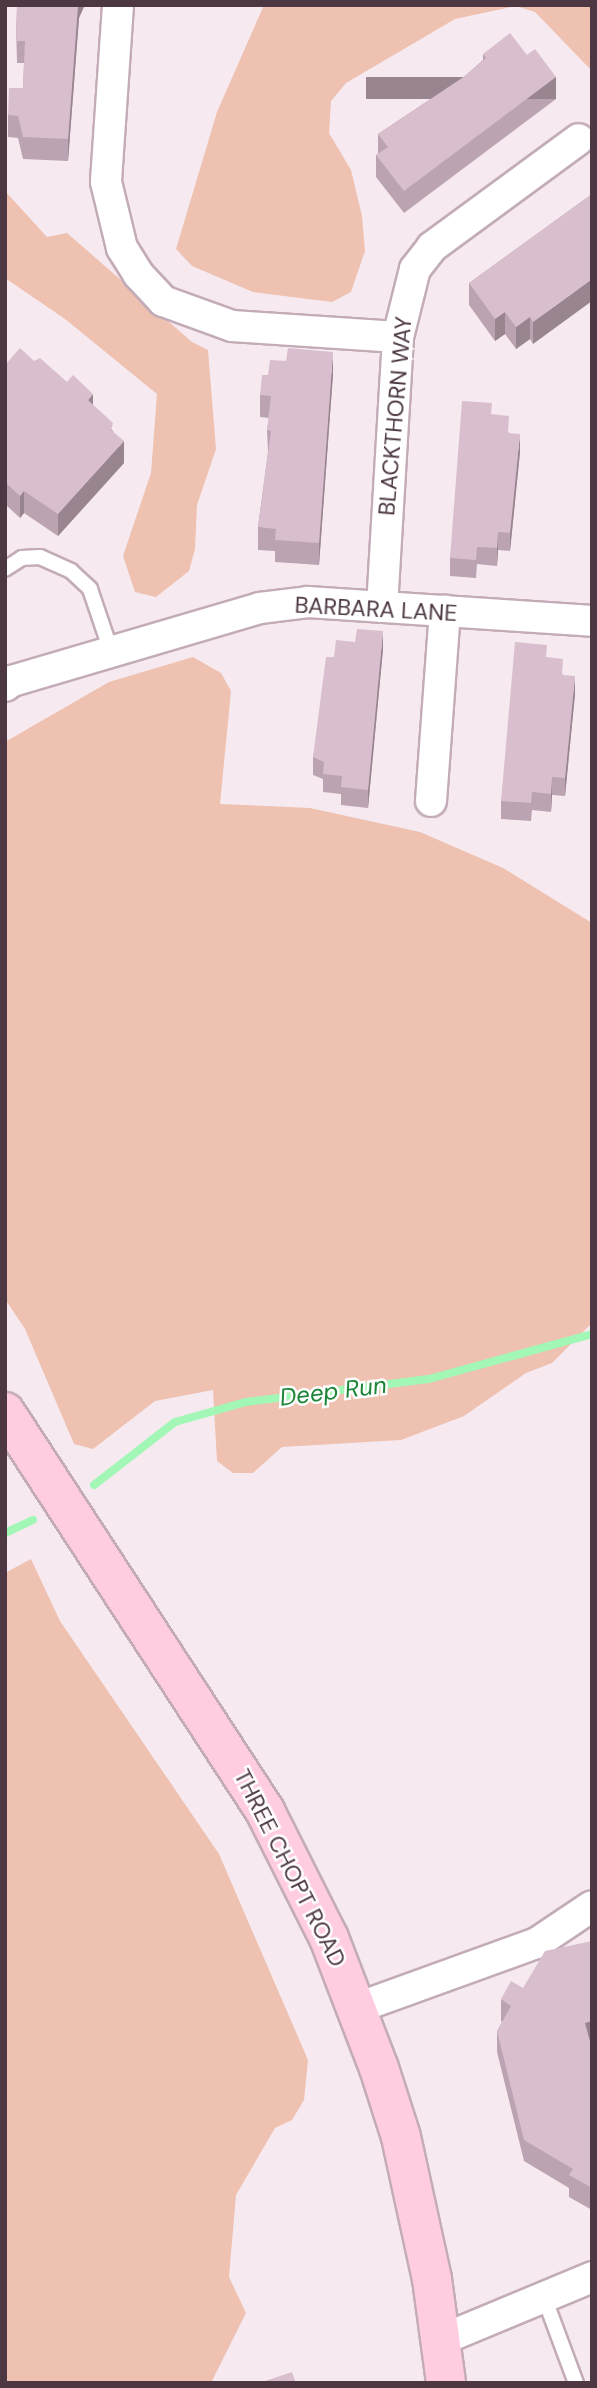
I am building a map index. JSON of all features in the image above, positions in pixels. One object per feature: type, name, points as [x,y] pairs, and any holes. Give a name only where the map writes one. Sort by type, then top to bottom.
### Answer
[{"type":"main road","name":"THREE CHOPT ROAD","points":[[5,1412],[265,1811],[308,1893],[357,2008],[401,2137],[441,2340],[445,2382]]},
{"type":"street","points":[[118,5],[106,182],[122,248],[138,274],[163,301],[232,326],[398,337]]},
{"type":"street","name":"BLACKTHORN WAY","points":[[382,607],[398,337],[415,269],[432,247],[579,139]]},
{"type":"street","name":"BARBARA LANE","points":[[7,678],[260,608],[308,602],[592,621]]},
{"type":"street","points":[[431,801],[445,611]]},
{"type":"street","points":[[357,2008],[537,1943],[592,1906]]},
{"type":"street","points":[[441,2340],[592,2277]]},
{"type":"lane","points":[[5,569],[22,558],[40,557],[71,571],[90,589],[111,651]]},
{"type":"lane","points":[[544,2297],[576,2383]]},
{"type":"shaded area","points":[[264,5],[592,5],[592,71],[535,12],[516,6],[455,19],[346,83],[331,101],[329,133],[351,170],[362,216],[365,251],[351,292],[332,302],[253,292],[192,266],[176,249],[217,112]]},
{"type":"shaded area","points":[[5,191],[47,237],[67,233],[192,342],[208,350],[216,449],[197,505],[195,549],[189,571],[156,597],[135,592],[123,556],[151,473],[157,394],[65,319],[5,278]]},
{"type":"shaded area","points":[[193,657],[221,673],[231,691],[220,804],[310,808],[420,832],[503,868],[592,923],[592,1323],[552,1363],[526,1373],[464,1416],[401,1440],[282,1447],[253,1473],[233,1473],[217,1461],[213,1390],[155,1401],[93,1449],[74,1444],[25,1329],[5,1299],[5,742],[109,682]]},
{"type":"shaded area","points":[[31,1559],[60,1621],[219,1854],[308,2060],[304,2100],[292,2120],[275,2128],[236,2195],[229,2277],[246,2313],[211,2383],[5,2383],[5,1573]]},
{"type":"building","points":[[17,5],[78,5],[68,139],[23,137],[18,116],[8,115],[9,88],[23,88],[25,41],[17,41]]},
{"type":"building","points":[[510,33],[527,55],[535,49],[556,77],[404,191],[376,155],[388,147],[378,134],[465,76],[486,58],[483,54]]},
{"type":"building","points":[[592,194],[592,279],[533,322],[530,317],[516,327],[505,312],[495,319],[469,283]]},
{"type":"building","points":[[20,348],[34,361],[40,358],[67,382],[73,375],[93,394],[88,400],[113,423],[111,430],[124,441],[58,514],[24,491],[20,496],[5,482],[5,365]]},
{"type":"building","points":[[288,348],[333,352],[319,543],[275,540],[276,529],[258,527],[271,431],[267,430],[271,396],[260,395],[262,375],[268,375],[270,360],[286,361]]},
{"type":"building","points":[[462,401],[492,403],[491,414],[509,416],[508,433],[520,434],[510,533],[498,532],[497,548],[477,547],[476,560],[450,558]]},
{"type":"building","points":[[357,629],[383,631],[368,790],[341,787],[342,776],[323,774],[324,762],[313,757],[326,657],[334,657],[336,640],[355,642]]},
{"type":"building","points":[[515,642],[547,645],[546,657],[563,659],[562,675],[575,676],[565,778],[552,777],[551,794],[532,792],[531,803],[501,801]]},
{"type":"building","points":[[592,1941],[592,2021],[585,2023],[592,2049],[592,2188],[569,2175],[573,2169],[524,2140],[497,2031],[511,2006],[501,1999],[511,1981],[523,1988],[545,1951]]},
{"type":"building","points":[[292,2372],[296,2383],[259,2383]]},
{"type":"waterway","name":"Deep Run","points":[[94,1485],[175,1422],[246,1402],[429,1379],[592,1334]]},
{"type":"waterway","name":"Deep Run","points":[[5,1533],[33,1520]]}]
